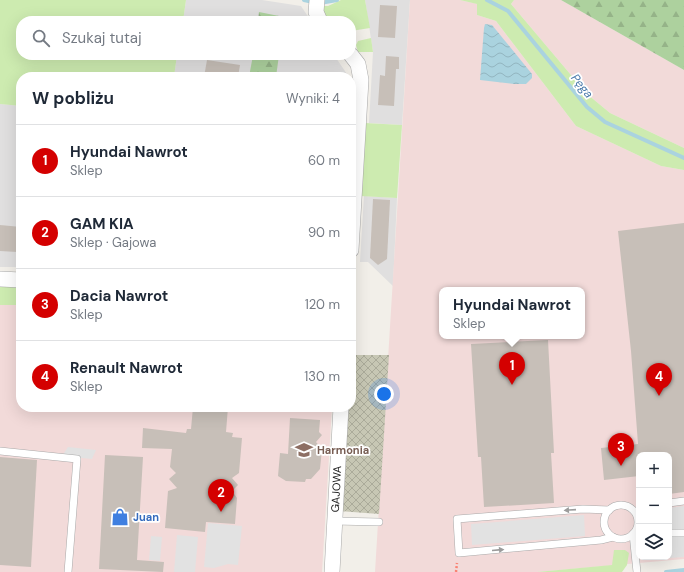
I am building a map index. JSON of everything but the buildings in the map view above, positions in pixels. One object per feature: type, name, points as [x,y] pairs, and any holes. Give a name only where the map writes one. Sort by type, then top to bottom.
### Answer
[{"type":"street","points":[[317,3],[316,12],[318,16]]},
{"type":"street","points":[[355,60],[358,64],[362,80],[356,131]]},
{"type":"street","points":[[0,279],[16,280]]},
{"type":"street","name":"GAJOWA","points":[[332,572],[341,412]]},
{"type":"lane","points":[[0,451],[77,459],[68,572]]},
{"type":"lane","points":[[672,503],[684,502]]},
{"type":"lane","points":[[636,506],[631,507],[620,504],[609,510],[583,509],[457,519],[459,553],[601,540],[613,537],[625,538],[636,534]]},
{"type":"lane","points":[[631,507],[635,512],[638,524]]},
{"type":"lane","points":[[609,510],[604,521],[605,527],[613,537]]},
{"type":"lane","points":[[334,521],[379,522]]},
{"type":"lane","points":[[672,533],[684,532]]},
{"type":"lane","points":[[637,560],[637,572]]},
{"type":"shaded area","points":[[186,0],[262,0],[301,6],[308,16],[184,16]]},
{"type":"shaded area","points":[[365,0],[410,0],[402,125],[369,123],[373,52]]},
{"type":"shaded area","points":[[410,0],[460,0],[478,4],[477,15],[496,21],[576,126],[661,166],[684,170],[684,559],[537,572],[375,572]]},
{"type":"shaded area","points":[[514,0],[561,0],[684,70],[684,148],[610,113],[587,94],[511,4]]},
{"type":"shaded area","points":[[176,60],[337,60],[346,72],[175,72]]},
{"type":"shaded area","points":[[0,104],[16,106],[16,267],[0,267]]},
{"type":"shaded area","points":[[364,196],[397,198],[393,286],[368,262],[360,262]]},
{"type":"shaded area","points":[[0,305],[16,305],[16,412],[332,412],[322,572],[0,572]]},
{"type":"shaded area","points":[[356,355],[389,355],[379,514],[339,511],[345,412],[356,412]]},
{"type":"shaded area","points":[[68,447],[96,450],[92,459],[62,456]]},
{"type":"shaded area","points":[[684,506],[684,557],[672,558],[672,508]]},
{"type":"shaded area","points":[[584,515],[585,536],[472,545],[471,524]]},
{"type":"shaded area","points":[[208,523],[242,526],[238,565],[228,564],[214,568],[204,567]]},
{"type":"shaded area","points":[[177,535],[198,537],[195,572],[174,572]]},
{"type":"shaded area","points":[[151,536],[162,537],[160,561],[149,560]]},
{"type":"green space","points":[[0,0],[186,0],[184,16],[16,16],[16,60],[176,60],[175,72],[16,72],[16,106],[0,104]]},
{"type":"green space","points":[[341,0],[365,0],[370,28],[356,30],[356,16],[325,16],[322,6],[328,6]]},
{"type":"green space","points":[[460,0],[514,0],[511,4],[587,94],[610,113],[684,148],[684,170],[661,166],[576,126],[496,21],[477,15],[477,4]]},
{"type":"green space","points":[[561,0],[684,0],[684,70]]},
{"type":"green space","points":[[259,12],[279,16],[259,16]]},
{"type":"green space","points":[[371,38],[373,52],[358,52],[356,45],[358,41]]},
{"type":"green space","points":[[252,60],[278,60],[277,72],[250,72]]},
{"type":"green space","points":[[365,123],[402,125],[397,198],[360,196]]},
{"type":"green space","points":[[0,287],[16,287],[16,305],[0,305]]},
{"type":"green space","points":[[614,550],[625,550],[629,553],[627,565],[622,572],[537,572],[612,565]]},
{"type":"water","points":[[485,24],[492,25],[532,74],[532,78],[526,84],[480,80]]},
{"type":"waterway","name":"Pęga","points":[[304,0],[313,2]]},
{"type":"waterway","name":"Pęga","points":[[320,3],[337,0]]},
{"type":"waterway","name":"Pęga","points":[[487,0],[508,11],[587,107],[605,122],[684,158]]},
{"type":"waterway","points":[[666,572],[684,570]]},
{"type":"place","name":"Hyundai Nawrot","points":[[512,385]]},
{"type":"place","name":"Renault Nawrot","points":[[659,396]]},
{"type":"place","name":"Harmonia","points":[[304,450]]},
{"type":"place","name":"Dacia Nawrot","points":[[621,466]]},
{"type":"place","name":"GAM KIA","points":[[221,512]]},
{"type":"place","name":"Juan","points":[[120,517]]}]
